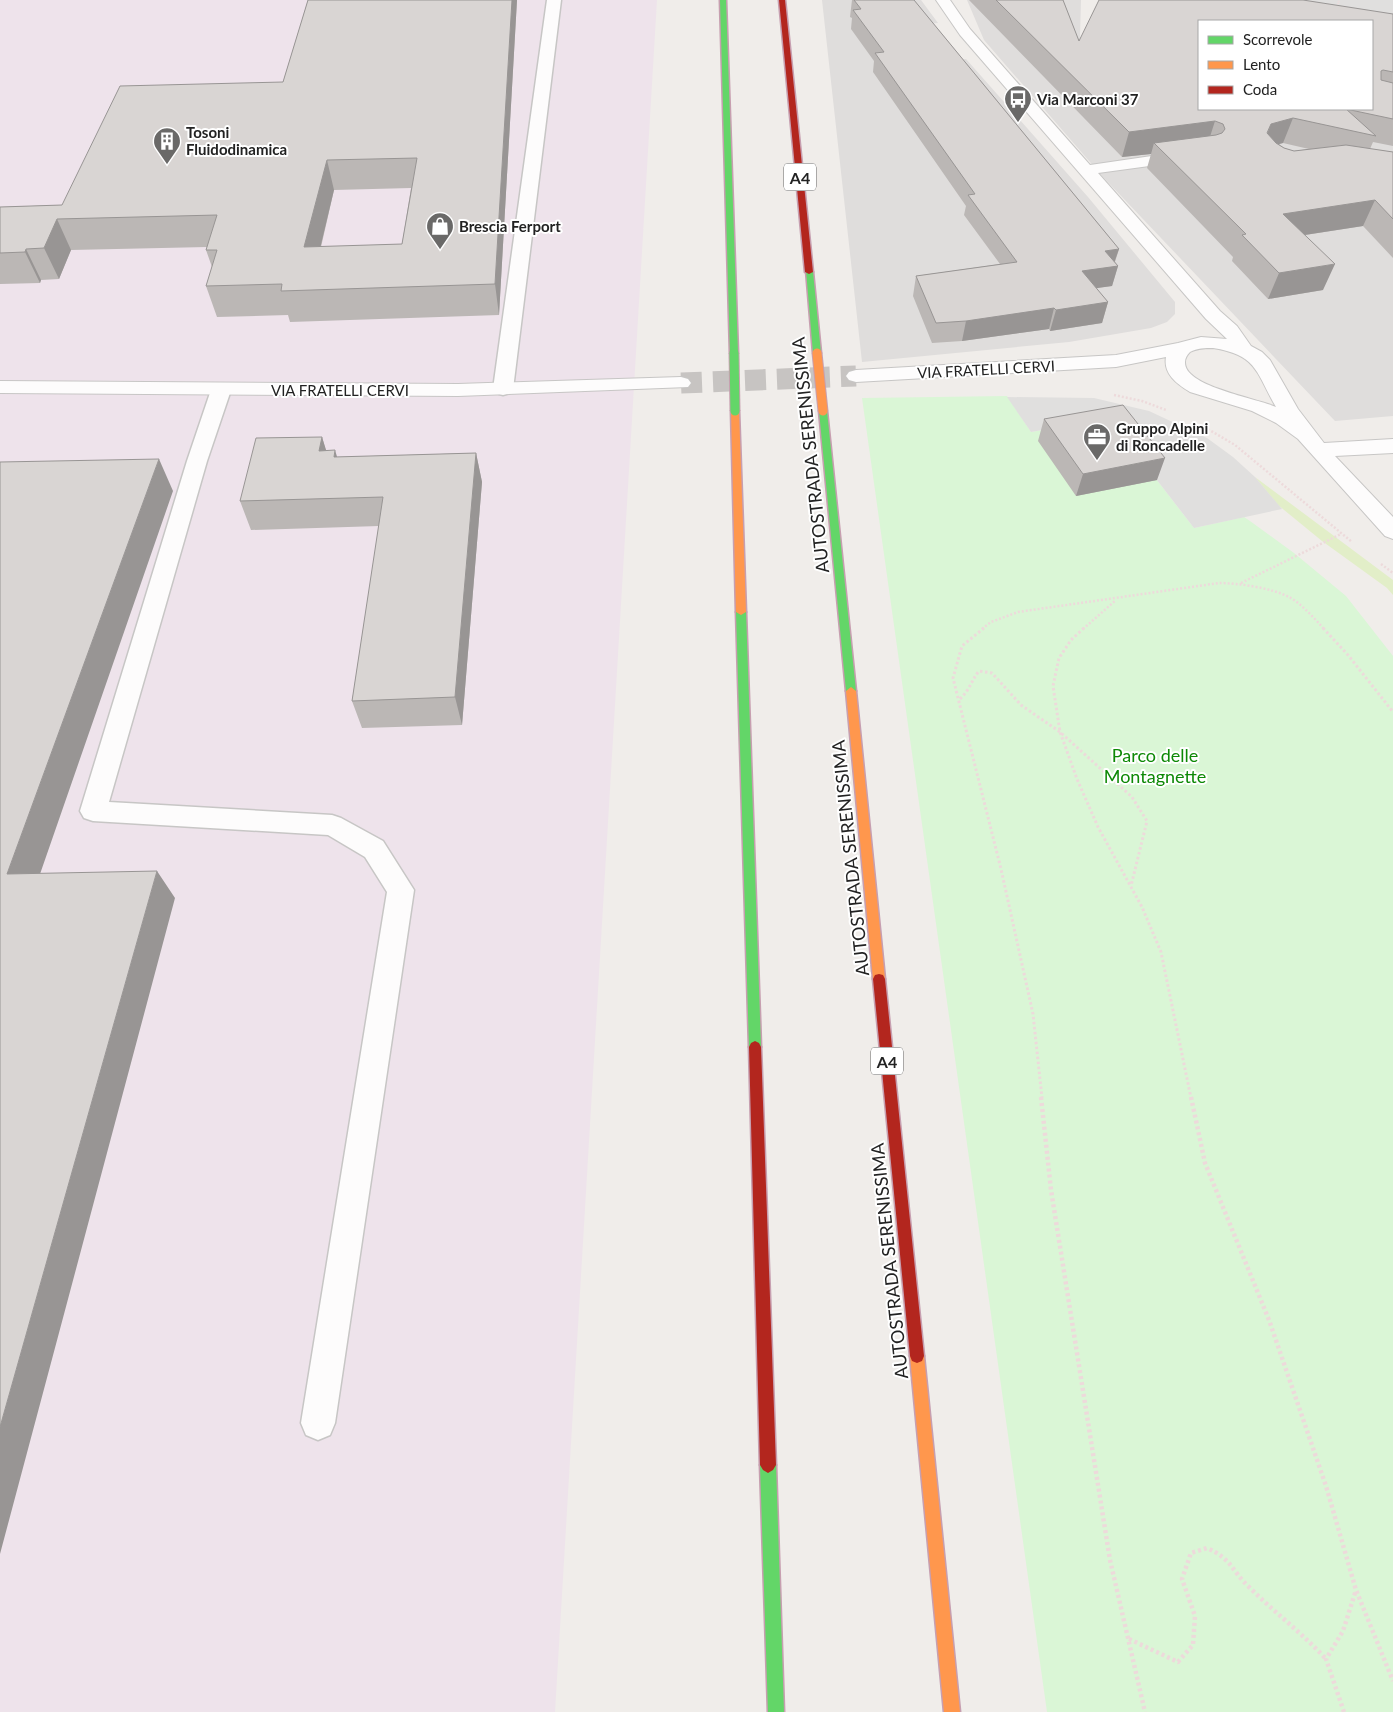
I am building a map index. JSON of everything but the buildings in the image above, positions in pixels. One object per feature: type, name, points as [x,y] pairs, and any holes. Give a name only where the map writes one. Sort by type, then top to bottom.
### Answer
[{"type":"highway","points":[[723,0],[776,1712]]},
{"type":"highway","name":"AUTOSTRADA SERENISSIMA","points":[[782,0],[952,1712]]},
{"type":"street","points":[[943,0],[966,32],[1213,315],[1236,337],[1243,349],[1256,356],[1264,365],[1290,413],[1305,434],[1393,531]]},
{"type":"street","points":[[1087,170],[1198,154]]},
{"type":"street","points":[[1186,382],[1177,372],[1174,363],[1177,355],[1209,334],[1213,325],[1213,315]]},
{"type":"street","name":"VIA FRATELLI CERVI","points":[[856,376],[1116,361],[1193,345],[1230,345],[1243,349]]},
{"type":"street","name":"VIA FRATELLI CERVI","points":[[1116,361],[1259,407],[1292,424],[1305,434]]},
{"type":"street","points":[[1224,396],[1251,394],[1261,389],[1267,382],[1268,374]]},
{"type":"street","name":"VIA FRATELLI CERVI","points":[[0,387],[221,390],[503,389],[681,383]]},
{"type":"street","points":[[1320,450],[1393,446]]},
{"type":"lane","points":[[503,389],[554,0]]},
{"type":"lane","points":[[221,390],[196,461],[93,811],[332,824],[374,849],[401,890],[318,1423]]},
{"type":"path","points":[[1336,15],[1339,0]]},
{"type":"path","points":[[1110,394],[1142,401],[1174,413]]},
{"type":"path","points":[[1196,423],[1236,445],[1356,545]]},
{"type":"path","points":[[1240,583],[1341,533]]},
{"type":"path","points":[[1378,562],[1393,573]]},
{"type":"path","points":[[1145,1712],[1110,1560],[1052,1190],[1033,1014],[1001,869],[953,678],[962,646],[991,622],[1018,612],[1219,583],[1240,583],[1289,597],[1311,614],[1348,655],[1393,712]]},
{"type":"path","points":[[1117,599],[1071,640],[1059,658],[1053,686],[1060,732],[1077,779],[1098,827],[1131,887],[1161,952],[1205,1163],[1269,1320],[1326,1486],[1356,1590],[1393,1681]]},
{"type":"path","points":[[960,700],[970,689],[974,677],[979,671],[987,671],[998,678],[1007,692],[1020,705],[1060,732],[1132,797],[1147,821],[1131,887]]},
{"type":"path","points":[[1128,1638],[1178,1662],[1192,1644],[1195,1616],[1182,1579],[1191,1553],[1207,1548],[1223,1555],[1248,1586],[1305,1636],[1326,1659],[1344,1712]]},
{"type":"path","points":[[1326,1659],[1343,1631],[1356,1590]]},
{"type":"shaded area","points":[[0,0],[657,0],[555,1712],[0,1712]]},
{"type":"shaded area","points":[[822,0],[921,0],[938,23],[926,24],[957,60],[966,59],[1088,197],[1175,302],[1175,314],[1167,322],[1151,328],[1069,342],[862,362]]},
{"type":"shaded area","points":[[967,0],[1081,0],[1080,37],[1198,64],[1198,110],[1373,109],[1393,111],[1393,416],[1335,421],[1103,177],[984,40]]},
{"type":"shaded area","points":[[1208,0],[1393,0],[1393,29],[1373,20]]},
{"type":"shaded area","points":[[1007,397],[1094,398],[1149,411],[1207,438],[1233,457],[1255,477],[1282,509],[1194,528],[1109,418],[1031,432]]},
{"type":"green space","name":"Parco delle Montagnette","points":[[1007,396],[1031,432],[1109,418],[1194,528],[1244,517],[1294,553],[1346,596],[1393,656],[1393,1712],[1047,1712],[862,398]]},
{"type":"green space","points":[[1255,477],[1393,580],[1393,595],[1387,588],[1322,541],[1278,505]]},
{"type":"tunnel","points":[[681,383],[856,376]]},
{"type":"traffic: fast","points":[[723,0],[734,353]]},
{"type":"traffic: fast","points":[[809,272],[817,353]]},
{"type":"traffic: fast","points":[[734,353],[735,411]]},
{"type":"traffic: fast","points":[[823,411],[851,691]]},
{"type":"traffic: fast","points":[[741,612],[755,1047]]},
{"type":"traffic: fast","points":[[768,1465],[776,1712]]},
{"type":"traffic: slow","points":[[817,353],[823,411]]},
{"type":"traffic: slow","points":[[735,411],[741,612]]},
{"type":"traffic: slow","points":[[851,691],[879,979]]},
{"type":"traffic: slow","points":[[917,1356],[952,1712]]},
{"type":"traffic: jam","points":[[782,0],[809,272]]},
{"type":"traffic: jam","points":[[879,979],[917,1356]]},
{"type":"traffic: jam","points":[[755,1047],[768,1465]]},
{"type":"place","name":"Via Marconi 37","points":[[1018,123]]},
{"type":"place","name":"Tosoni Fluidodinamica","points":[[167,165]]},
{"type":"place","name":"Brescia Ferport","points":[[440,250]]},
{"type":"place","name":"Gruppo Alpini di Roncadelle","points":[[1097,461]]}]
